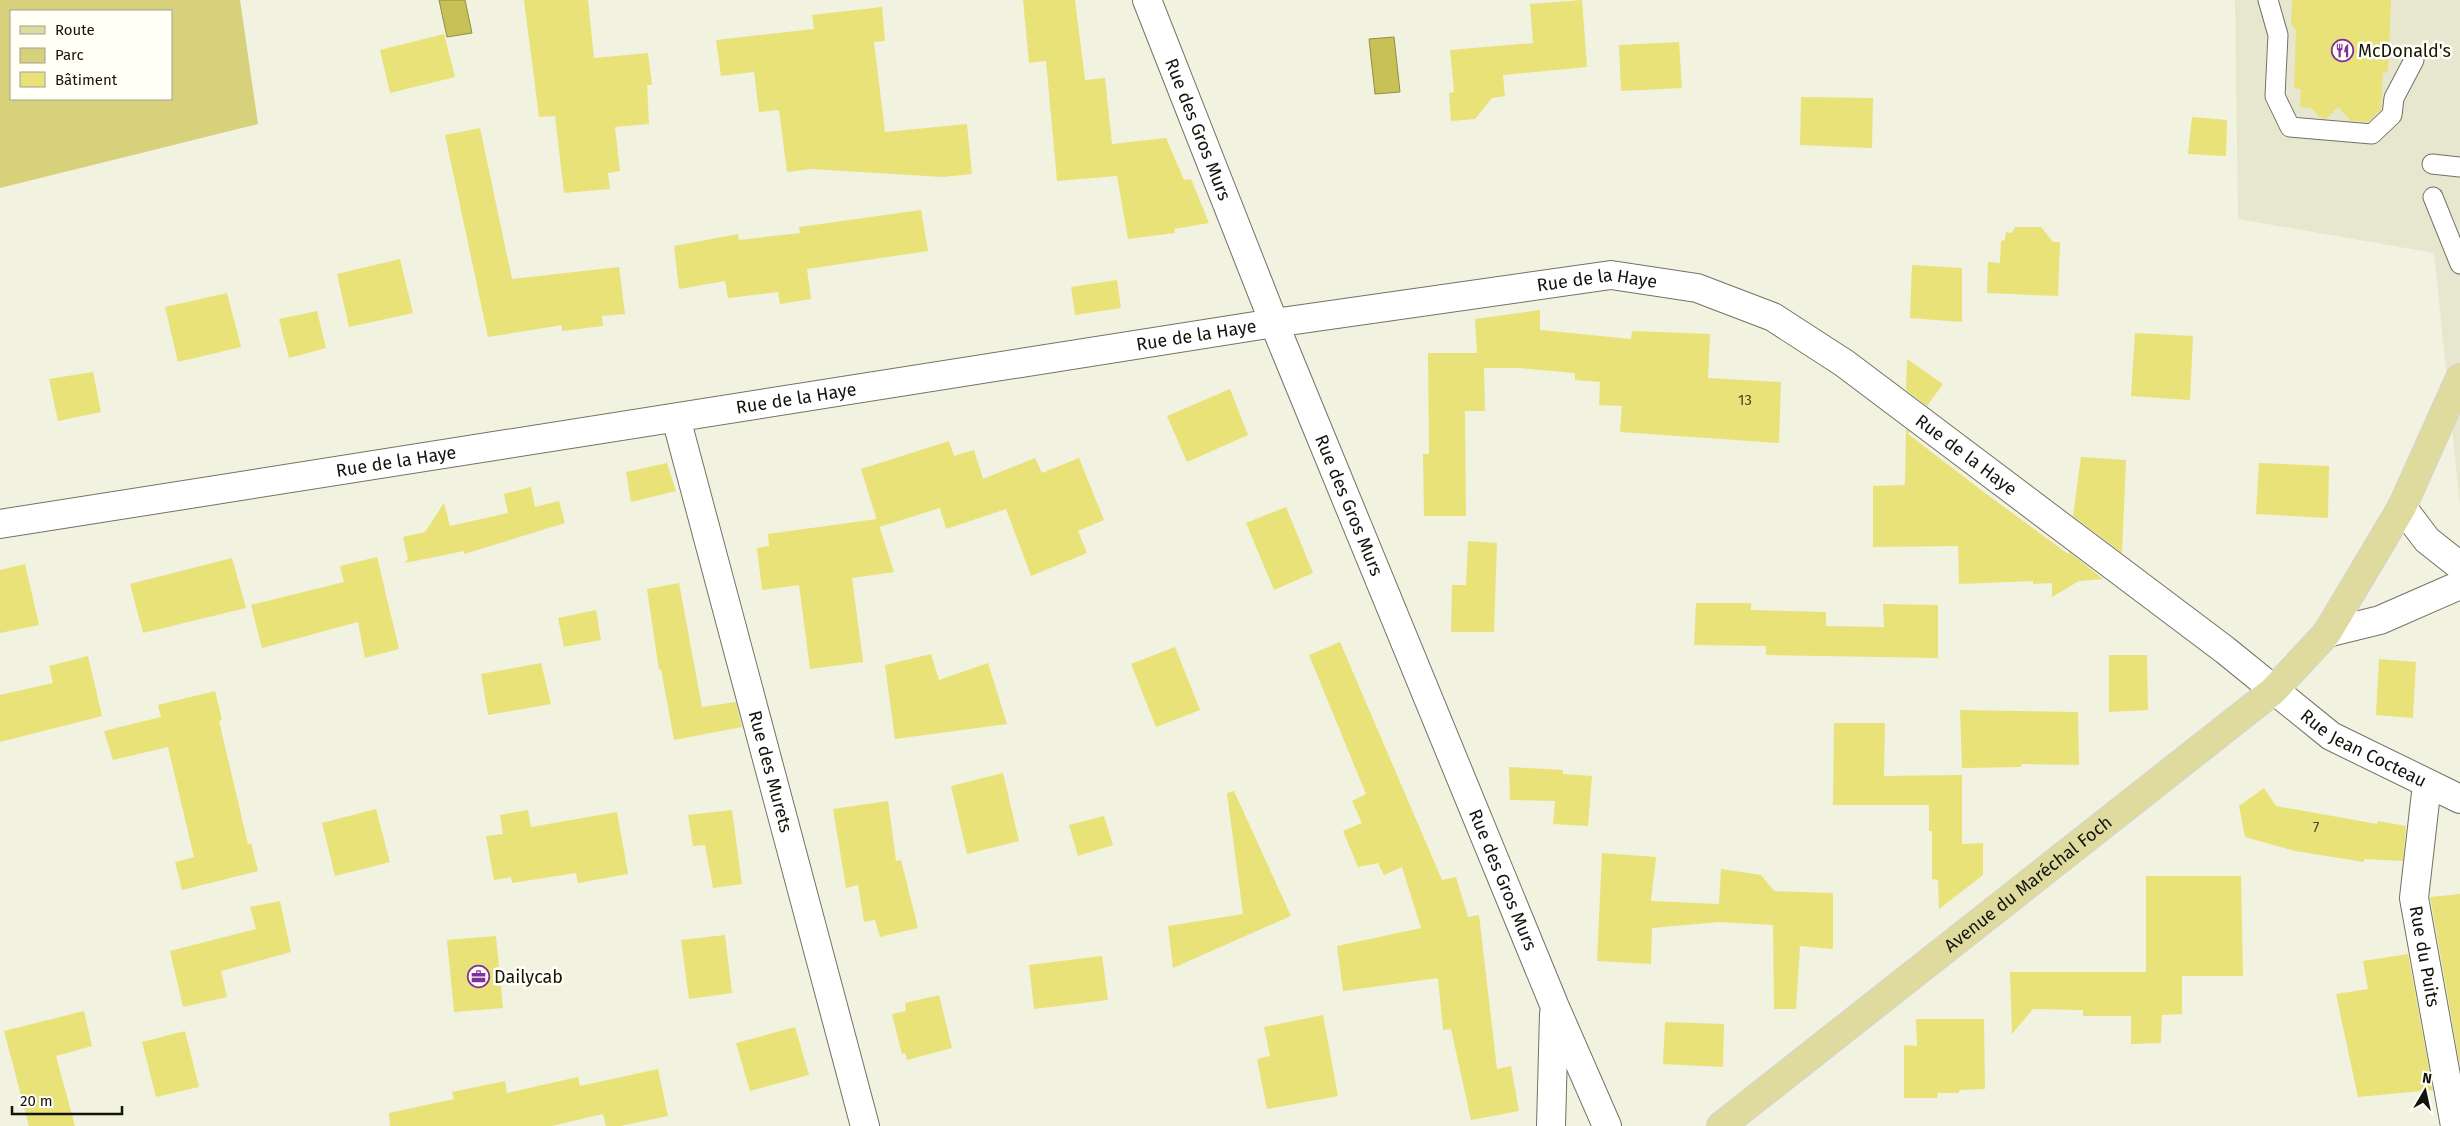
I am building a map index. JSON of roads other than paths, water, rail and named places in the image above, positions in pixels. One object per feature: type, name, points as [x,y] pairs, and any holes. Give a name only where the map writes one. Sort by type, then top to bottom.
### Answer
[{"type":"main road","name":"Avenue du Maréchal Foch","points":[[1721,1126],[2274,691],[2327,632],[2402,507],[2460,378]]},
{"type":"street","name":"Rue des Gros Murs","points":[[1147,0],[1274,323],[1554,1008],[1607,1126]]},
{"type":"street","name":"Rue de la Haye","points":[[0,524],[1274,323],[1611,275],[1697,288],[1773,317],[1844,363],[2225,650],[2274,691]]},
{"type":"street","name":"Rue des Murets","points":[[676,418],[865,1126]]},
{"type":"street","points":[[2402,507],[2428,540],[2460,566]]},
{"type":"street","points":[[2327,632],[2380,620],[2460,586]]},
{"type":"street","name":"Rue Jean Cocteau","points":[[2274,691],[2331,736],[2460,799]]},
{"type":"street","name":"Rue du Puits","points":[[2427,784],[2414,898],[2455,1126]]},
{"type":"street","name":"Rue des Gros Murs","points":[[1551,1126],[1554,1008]]},
{"type":"lane","points":[[2268,0],[2278,35],[2275,96],[2290,127],[2372,134],[2392,115],[2394,98],[2414,60]]},
{"type":"lane","points":[[2432,164],[2460,167]]},
{"type":"lane","points":[[2433,197],[2460,264]]},
{"type":"place","name":"McDonald's","points":[[2342,51]]},
{"type":"place","name":"Dailycab","points":[[478,977]]}]
